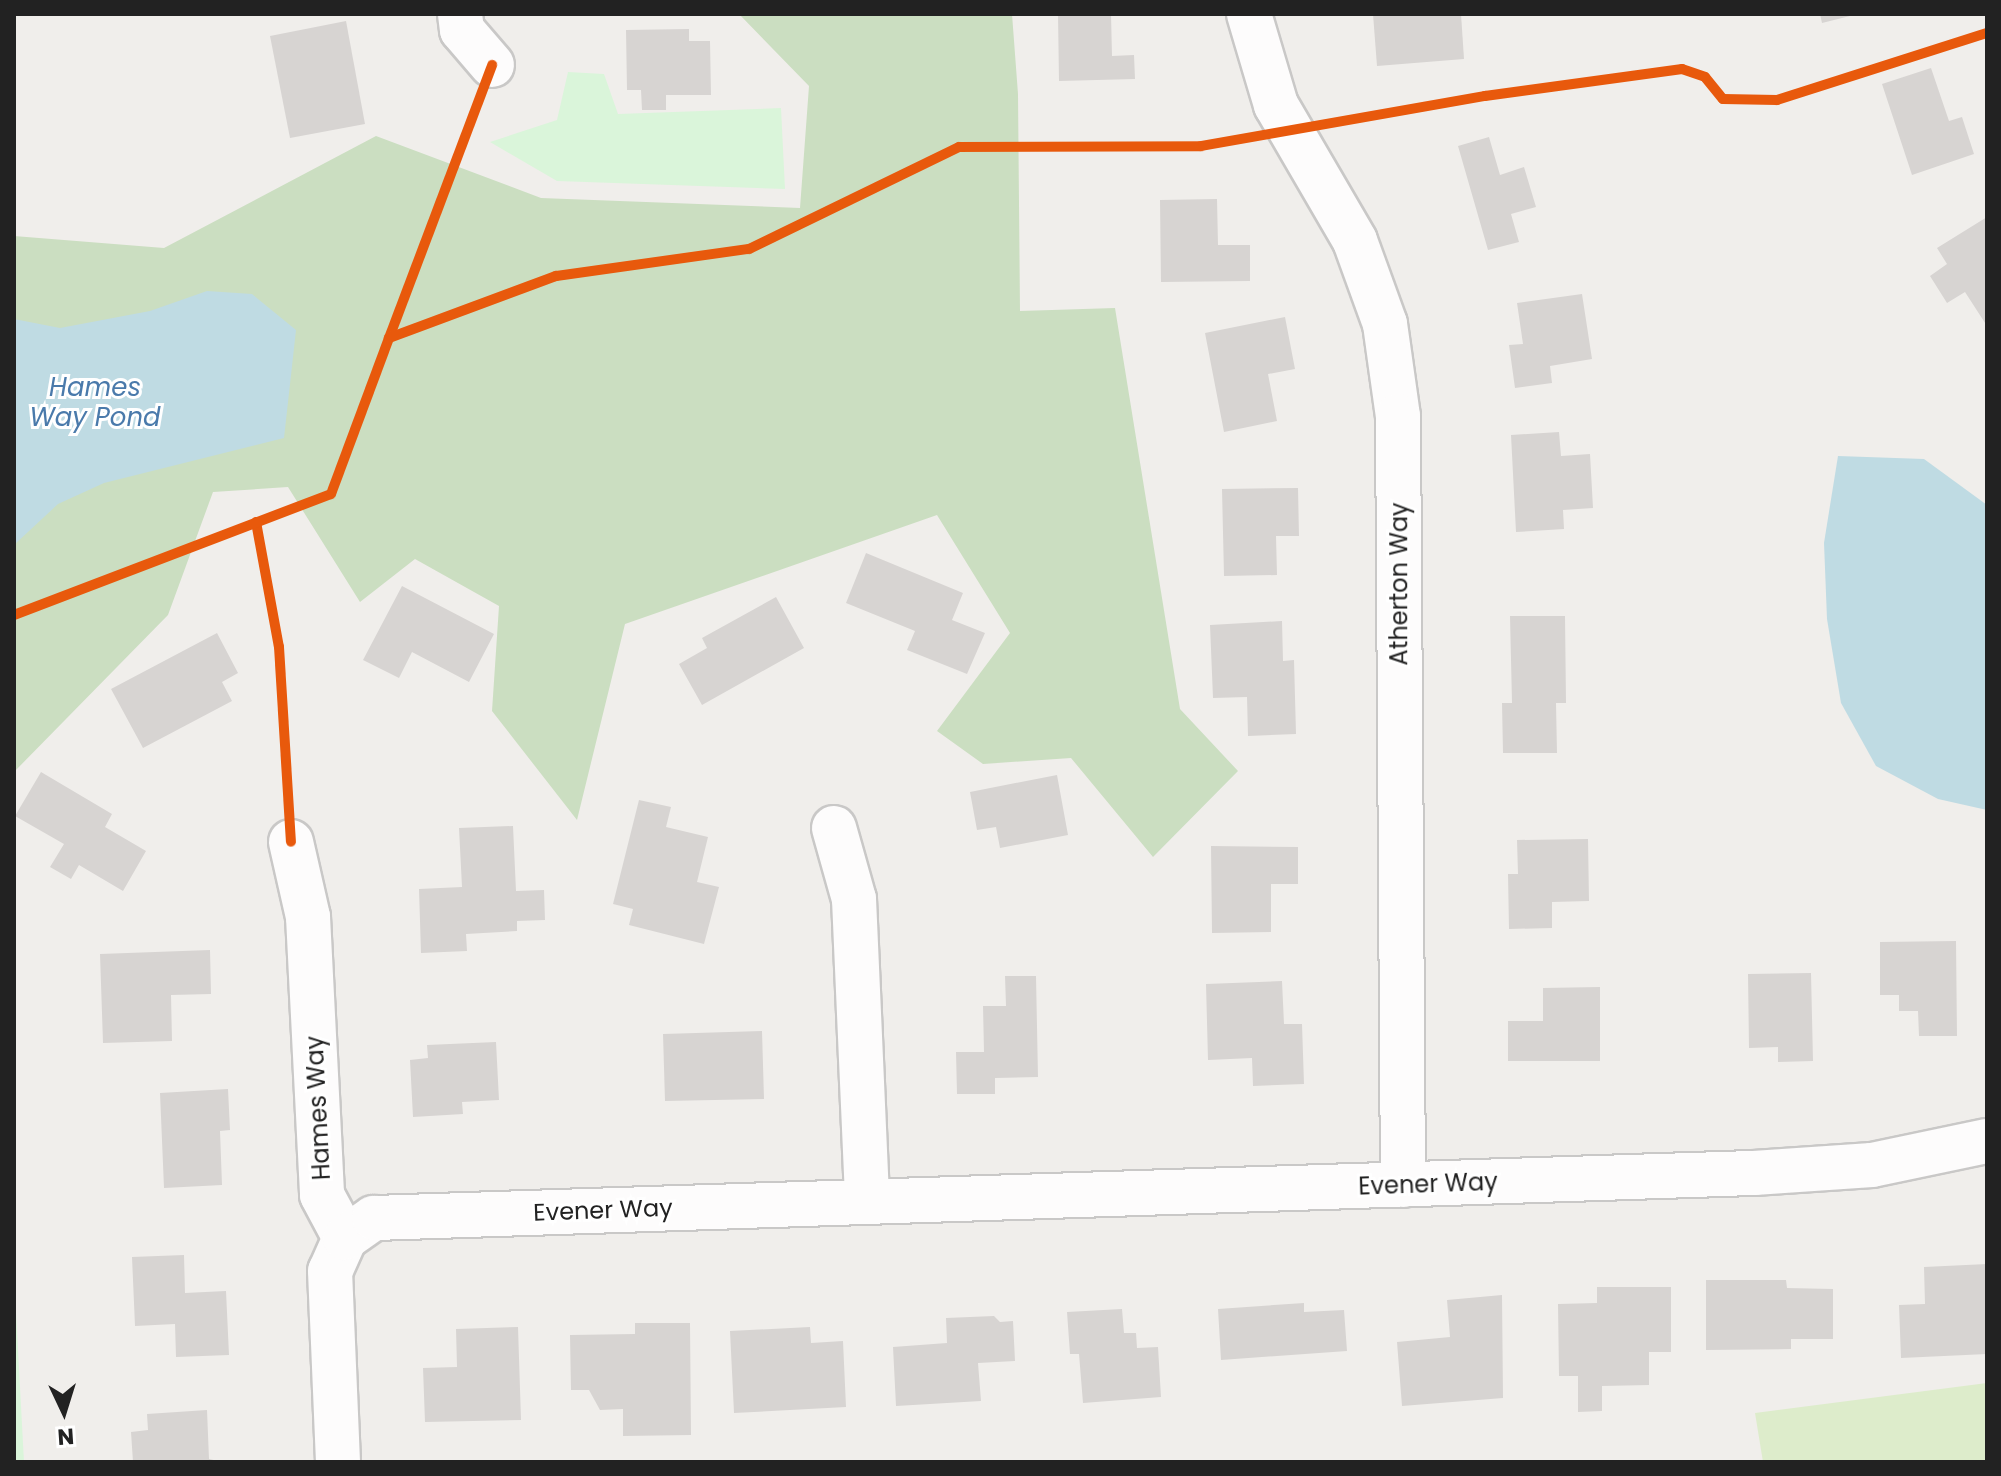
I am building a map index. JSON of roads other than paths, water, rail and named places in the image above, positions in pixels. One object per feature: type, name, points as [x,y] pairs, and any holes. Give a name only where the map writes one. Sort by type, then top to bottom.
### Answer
[{"type":"street","points":[[460,14],[462,30],[492,65]]},
{"type":"street","name":"Atherton Way","points":[[1249,14],[1276,105],[1355,241],[1385,324],[1398,416],[1403,1185]]},
{"type":"street","points":[[834,828],[854,899],[867,1201]]},
{"type":"street","name":"Hames Way","points":[[291,842],[308,917],[322,1195],[345,1238]]},
{"type":"street","name":"Evener Way","points":[[345,1238],[374,1218],[1403,1185],[1857,1166],[1987,1141]]},
{"type":"street","points":[[338,1462],[330,1271],[345,1238]]},
{"type":"water","name":"Hames Way Pond","points":[[207,291],[252,294],[296,330],[284,438],[104,483],[58,504],[14,545],[14,319],[60,328],[150,311]]},
{"type":"water","points":[[1838,456],[1924,459],[1987,505],[1987,810],[1938,799],[1876,766],[1841,703],[1827,619],[1824,543]]}]
